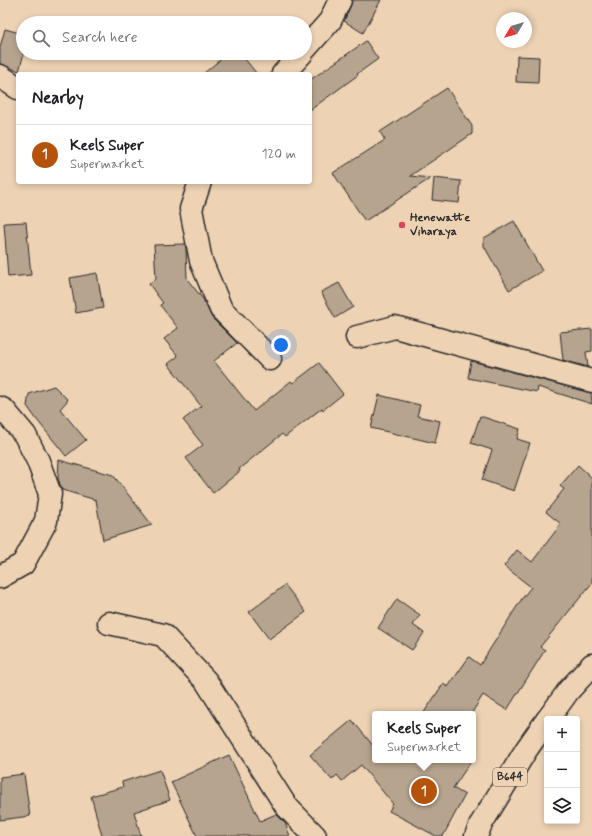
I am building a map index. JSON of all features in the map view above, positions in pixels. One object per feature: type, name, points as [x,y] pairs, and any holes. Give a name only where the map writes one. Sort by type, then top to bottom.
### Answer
[{"type":"street","points":[[312,41],[330,21],[340,0]]},
{"type":"street","points":[[285,72],[296,60]]},
{"type":"street","points":[[0,76],[16,87]]},
{"type":"street","points":[[199,184],[191,210],[201,262],[221,309],[270,360]]},
{"type":"street","points":[[357,337],[395,327],[592,381]]},
{"type":"street","points":[[0,408],[4,410],[25,435],[38,461],[50,494],[46,521],[23,564],[0,577]]},
{"type":"street","points":[[109,623],[163,635],[206,681],[286,806],[315,836]]},
{"type":"street","name":"B644","points":[[550,716],[569,690],[592,665]]},
{"type":"street","name":"B644","points":[[476,836],[526,750],[544,724]]},
{"type":"building","points":[[352,0],[381,0],[363,33],[344,21]]},
{"type":"building","points":[[5,29],[16,32],[16,60],[22,60],[19,71],[0,64],[0,47]]},
{"type":"building","points":[[366,41],[378,59],[312,109],[312,79]]},
{"type":"building","points":[[517,56],[539,57],[538,83],[516,82]]},
{"type":"building","points":[[220,60],[246,60],[255,72],[205,72]]},
{"type":"building","points":[[447,88],[472,126],[472,134],[410,176],[431,178],[365,221],[333,173],[385,140],[380,132]]},
{"type":"building","points":[[434,178],[461,181],[459,203],[432,200]]},
{"type":"building","points":[[514,221],[542,271],[509,290],[484,246],[484,238]]},
{"type":"building","points":[[26,222],[31,275],[8,277],[4,223]]},
{"type":"building","points":[[185,244],[187,279],[203,299],[212,318],[237,343],[214,361],[254,411],[291,381],[293,383],[319,363],[343,394],[323,410],[322,408],[285,437],[282,434],[239,469],[240,471],[213,493],[186,458],[203,445],[183,420],[201,406],[168,364],[178,356],[164,339],[178,328],[160,305],[163,303],[149,284],[156,279],[154,245]]},
{"type":"building","points":[[97,273],[103,308],[76,313],[70,278]]},
{"type":"building","points":[[339,283],[353,307],[335,318],[321,292]]},
{"type":"building","points":[[592,329],[592,351],[586,352],[588,367],[563,360],[560,332]]},
{"type":"building","points":[[471,361],[591,393],[592,404],[538,387],[537,392],[468,378]]},
{"type":"building","points":[[54,386],[68,400],[60,409],[86,440],[66,456],[27,406],[29,394]]},
{"type":"building","points":[[379,395],[420,405],[417,416],[440,421],[435,443],[371,428]]},
{"type":"building","points":[[480,416],[520,429],[517,439],[530,443],[514,491],[482,480],[492,450],[471,443]]},
{"type":"building","points":[[59,460],[113,475],[152,525],[103,540],[96,500],[62,490],[58,478]]},
{"type":"building","points":[[578,465],[592,478],[592,583],[540,647],[545,650],[507,710],[483,695],[473,711],[425,711],[443,684],[448,687],[469,657],[480,665],[521,600],[531,587],[504,566],[517,550],[532,562],[561,524],[546,512],[564,489],[560,486]]},
{"type":"building","points":[[285,585],[306,612],[269,639],[249,612]]},
{"type":"building","points":[[397,599],[420,615],[413,625],[424,633],[412,650],[378,628]]},
{"type":"building","points":[[352,720],[372,744],[372,763],[470,763],[453,788],[465,795],[443,836],[436,836],[389,811],[393,804],[361,765],[342,781],[337,775],[332,780],[310,755]]},
{"type":"building","points":[[229,755],[260,821],[276,814],[285,823],[290,836],[197,836],[171,782]]},
{"type":"building","points":[[160,770],[170,800],[134,812],[141,836],[102,836],[91,796],[123,787],[122,782]]},
{"type":"building","points":[[24,774],[30,816],[0,820],[0,777]]},
{"type":"place","name":"Henewatte Viharaya","points":[[402,225]]},
{"type":"place","name":"Keels Super","points":[[424,791]]}]
